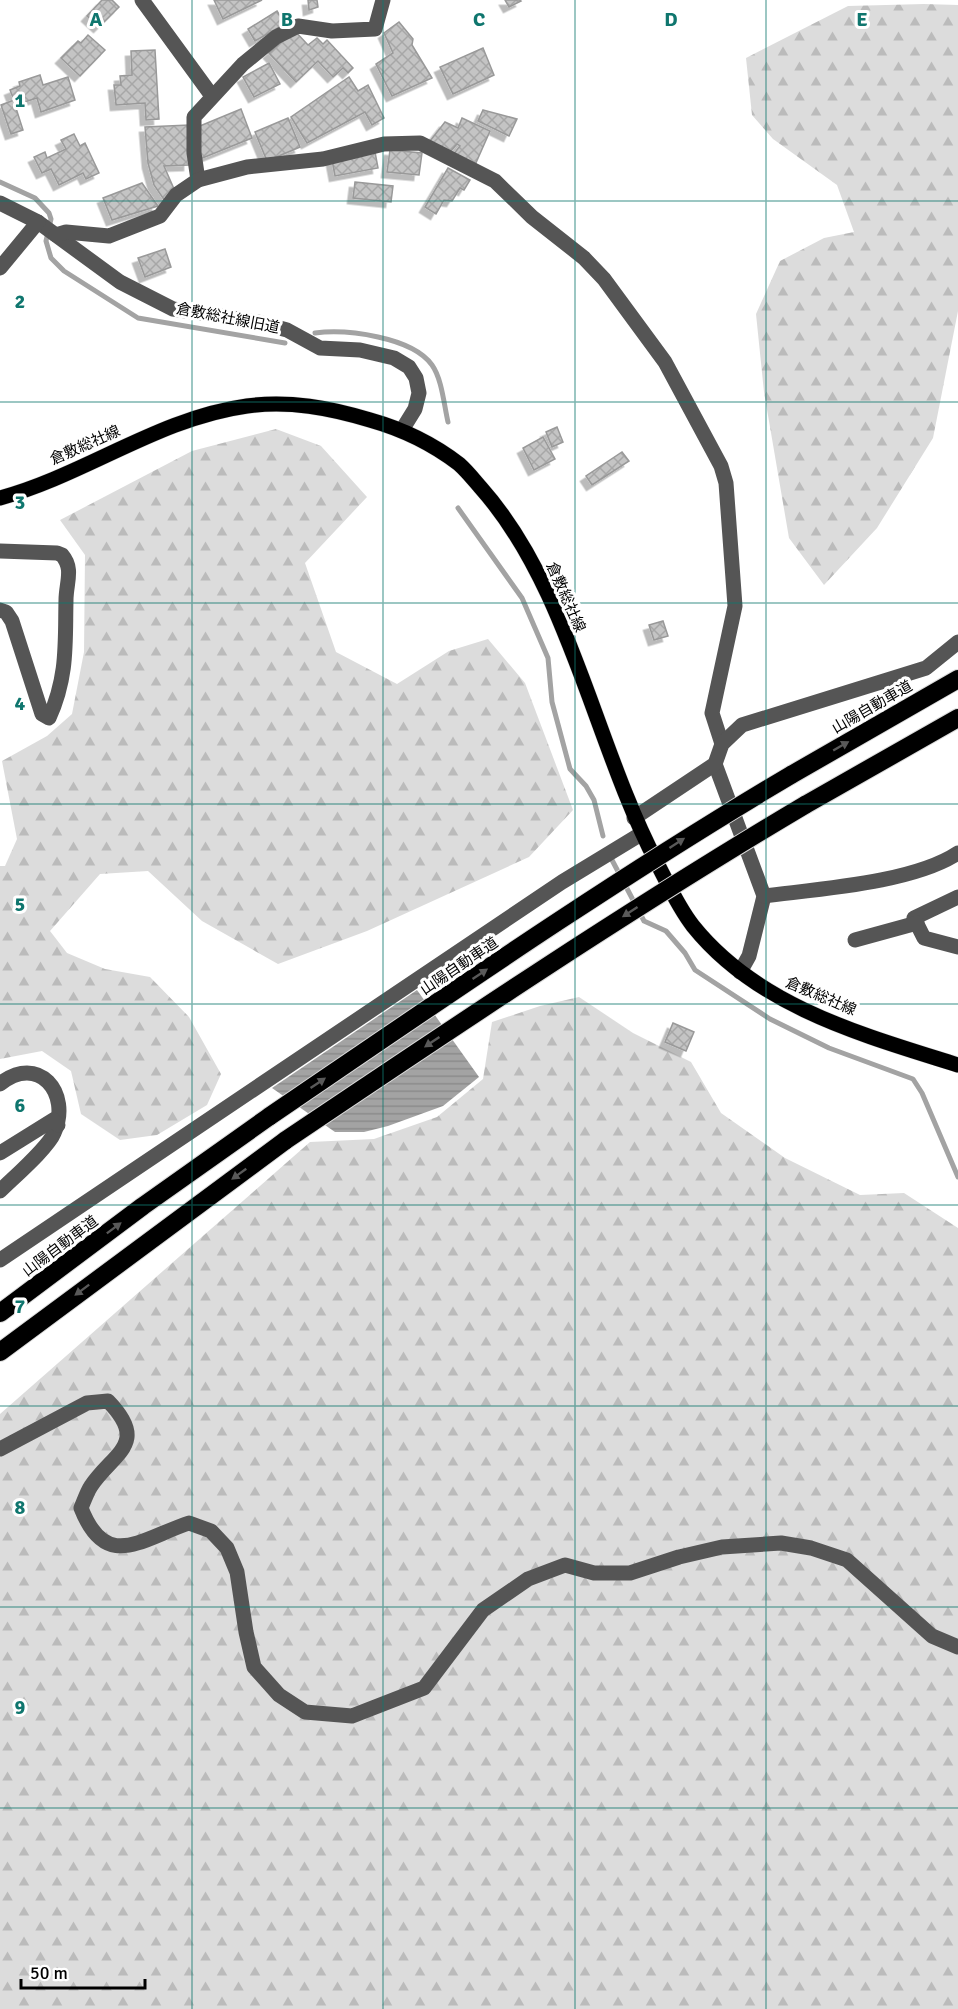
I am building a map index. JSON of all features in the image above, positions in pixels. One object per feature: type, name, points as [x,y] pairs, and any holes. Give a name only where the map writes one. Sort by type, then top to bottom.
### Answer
[{"type":"highway","name":"山陽自動車道","points":[[0,1313],[143,1206],[270,1116],[523,944],[691,834],[958,677]]},
{"type":"highway","points":[[0,1352],[286,1140],[522,981],[706,863],[958,720]]},
{"type":"main road","name":"倉敷総社線","points":[[0,498],[25,491],[163,430],[200,417],[247,406],[297,403],[350,414],[402,430],[460,465],[503,513],[552,604],[641,834],[680,908],[694,927],[740,972],[773,996],[871,1037],[958,1065]]},
{"type":"street","points":[[142,0],[212,96]]},
{"type":"street","points":[[198,180],[194,153],[194,117],[243,64],[276,37],[298,26],[332,31],[375,29],[383,0]]},
{"type":"street","points":[[0,268],[48,229],[109,236],[160,216],[176,195],[198,180],[247,167],[323,159],[384,144],[420,143],[495,181],[532,217],[598,272],[665,362],[721,466],[726,483],[735,606],[712,713],[722,744]]},
{"type":"street","name":"倉敷総社線旧道","points":[[0,203],[48,229],[120,282],[173,309],[258,322],[287,330],[320,348],[360,350],[394,358],[409,367],[416,378],[419,393],[415,409],[402,430]]},
{"type":"street","points":[[0,551],[62,555],[69,568],[66,598],[66,662],[49,718],[42,714],[12,621],[6,612],[0,610]]},
{"type":"street","points":[[634,818],[715,764],[722,744],[742,725],[926,668],[958,642]]},
{"type":"street","points":[[715,764],[764,896],[749,956],[740,972]]},
{"type":"street","points":[[0,1260],[562,882],[641,834]]},
{"type":"street","points":[[764,896],[896,875],[944,862],[958,853]]},
{"type":"street","points":[[958,897],[914,918],[924,938],[958,947]]},
{"type":"street","points":[[855,940],[917,923]]},
{"type":"street","points":[[0,1084],[13,1076],[38,1074],[48,1080],[58,1099],[58,1125],[53,1136],[0,1191]]},
{"type":"street","points":[[0,1153],[53,1120],[58,1125]]},
{"type":"street","points":[[0,1449],[87,1403],[108,1401],[121,1414],[126,1431],[125,1449],[91,1486],[81,1508],[89,1528],[105,1544],[122,1548],[189,1522],[212,1531],[227,1548],[237,1572],[246,1632],[254,1666],[279,1695],[305,1712],[352,1716],[424,1688],[483,1610],[528,1579],[565,1565],[594,1573],[630,1574],[679,1557],[722,1547],[782,1544],[811,1548],[847,1560],[932,1636],[958,1647]]},
{"type":"green space","points":[[958,5],[958,311],[933,438],[877,528],[824,585],[789,538],[764,392],[756,314],[780,261],[824,238],[854,232],[837,185],[773,139],[752,115],[746,58],[848,6]]},
{"type":"green space","points":[[276,429],[321,446],[367,497],[305,563],[336,652],[397,684],[449,651],[488,639],[525,683],[573,810],[529,857],[367,931],[278,964],[202,921],[148,871],[100,874],[50,931],[67,953],[105,969],[150,977],[189,1017],[221,1074],[207,1105],[157,1135],[120,1140],[81,1114],[71,1071],[42,1051],[0,1059],[0,866],[5,866],[17,839],[2,761],[47,736],[72,714],[84,652],[85,555],[60,520],[192,451]]},
{"type":"green space","points":[[579,997],[633,1033],[691,1062],[721,1113],[785,1158],[860,1195],[904,1193],[958,1228],[958,2009],[0,2009],[0,1414],[310,1142],[374,1139],[437,1117],[483,1079],[492,1022],[540,1006]]},
{"type":"shaded area","points":[[417,990],[479,1077],[443,1106],[388,1126],[364,1132],[335,1132],[272,1088]]},
{"type":"building","points":[[102,0],[112,0],[119,7],[99,27],[87,16]]},
{"type":"building","points":[[214,0],[262,0],[223,19]]},
{"type":"building","points":[[308,0],[317,0],[318,7],[309,10]]},
{"type":"building","points":[[505,0],[520,0],[521,1],[509,7]]},
{"type":"building","points":[[277,11],[285,24],[255,41],[248,29]]},
{"type":"building","points":[[399,22],[413,39],[412,45],[432,78],[392,96],[376,64],[393,53],[384,33]]},
{"type":"building","points":[[294,30],[308,45],[317,38],[323,44],[327,40],[353,68],[348,73],[343,68],[333,77],[318,61],[296,82],[269,53]]},
{"type":"building","points":[[88,35],[105,50],[80,76],[61,58],[78,41],[81,43]]},
{"type":"building","points":[[483,48],[494,75],[453,94],[440,67]]},
{"type":"building","points":[[155,50],[159,119],[146,120],[145,103],[116,105],[114,85],[121,85],[120,76],[132,75],[131,51]]},
{"type":"building","points":[[269,63],[280,84],[254,97],[243,77]]},
{"type":"building","points":[[40,75],[43,85],[68,77],[75,100],[41,112],[37,98],[15,105],[23,130],[11,134],[1,105],[14,100],[10,90],[20,86],[19,82]]},
{"type":"building","points":[[349,77],[358,91],[368,85],[384,118],[372,125],[365,112],[307,143],[291,117]]},
{"type":"building","points":[[241,109],[252,138],[200,159],[195,128]]},
{"type":"building","points":[[483,110],[517,119],[509,136],[478,121]]},
{"type":"building","points":[[288,118],[300,147],[267,161],[255,132]]},
{"type":"building","points":[[462,118],[490,131],[475,165],[453,155],[460,146],[457,144],[450,152],[430,141],[445,122],[458,128]]},
{"type":"building","points":[[189,125],[189,165],[164,166],[174,189],[165,201],[154,185],[148,163],[145,127]]},
{"type":"building","points":[[74,134],[80,146],[85,143],[99,173],[86,179],[83,173],[59,185],[51,169],[42,173],[34,157],[45,152],[47,158],[66,149],[61,140]]},
{"type":"building","points":[[390,150],[422,153],[419,175],[387,172]]},
{"type":"building","points":[[375,152],[378,168],[335,176],[332,160]]},
{"type":"building","points":[[448,168],[470,180],[464,190],[460,188],[452,201],[444,200],[436,214],[425,207]]},
{"type":"building","points":[[355,182],[393,186],[391,202],[353,198]]},
{"type":"building","points":[[142,183],[158,206],[112,220],[103,198]]},
{"type":"building","points":[[165,249],[171,267],[145,277],[138,258]]},
{"type":"building","points":[[557,427],[563,442],[552,447],[546,432]]},
{"type":"building","points":[[543,437],[555,459],[534,470],[523,448]]},
{"type":"building","points":[[622,452],[629,461],[592,485],[586,476]]},
{"type":"building","points":[[663,621],[668,636],[654,640],[649,625]]},
{"type":"building","points":[[673,1023],[694,1032],[686,1051],[665,1042]]},
{"type":"waterway","points":[[0,182],[35,198],[49,213],[51,219],[46,241],[51,258],[64,271],[138,318],[285,343]]},
{"type":"waterway","points":[[315,333],[344,332],[378,337],[423,355],[432,365],[438,377],[448,422]]},
{"type":"waterway","points":[[458,508],[522,598],[548,658],[552,702],[570,769],[586,786],[594,800],[603,836]]},
{"type":"waterway","points":[[612,860],[644,921],[666,931],[685,953],[695,970],[770,1019],[829,1048],[913,1079],[922,1093],[958,1177]]}]
